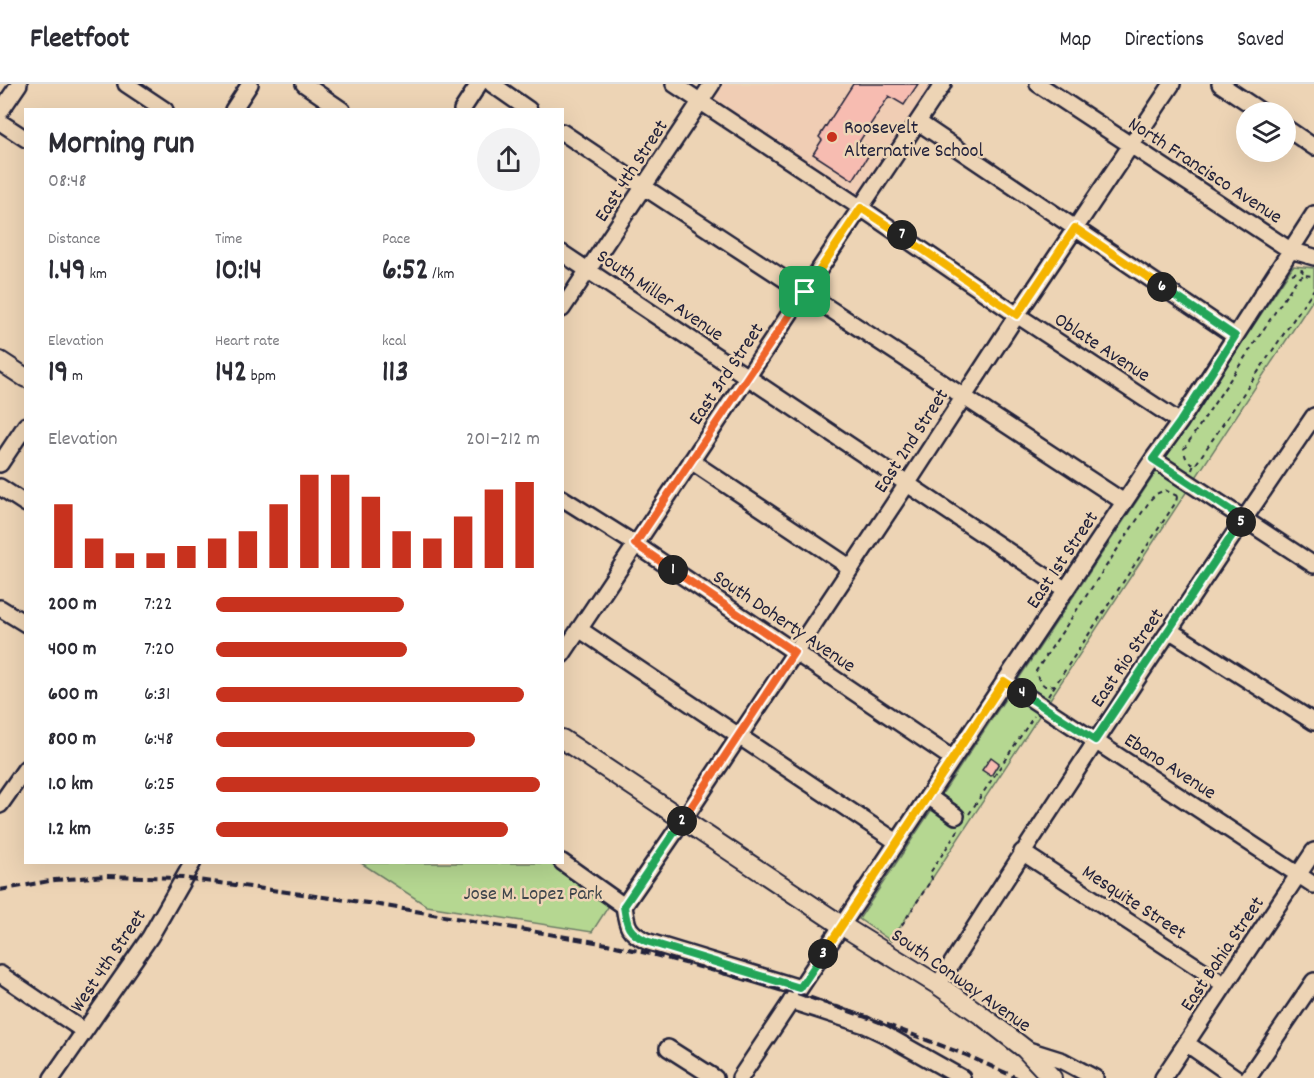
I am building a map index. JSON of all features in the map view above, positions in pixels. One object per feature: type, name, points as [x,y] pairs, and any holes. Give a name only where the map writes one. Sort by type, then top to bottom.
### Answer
[{"type":"main road","points":[[0,361],[24,377]]},
{"type":"main road","name":"South Conway Avenue","points":[[564,740],[841,925],[938,985],[1025,1049],[1052,1078]]},
{"type":"street","points":[[0,112],[19,84]]},
{"type":"street","points":[[126,84],[162,108]]},
{"type":"street","points":[[234,108],[250,84]]},
{"type":"street","points":[[304,84],[339,108]]},
{"type":"street","points":[[463,108],[479,84]]},
{"type":"street","points":[[492,84],[527,108]]},
{"type":"street","name":"Oblate Avenue","points":[[674,84],[1180,422]]},
{"type":"street","name":"East 4th Street","points":[[564,306],[712,84]]},
{"type":"street","name":"East 3rd Street","points":[[564,652],[943,84]]},
{"type":"street","name":"North Francisco Avenue","points":[[1038,84],[1290,250],[1314,257]]},
{"type":"street","name":"East 2nd Street","points":[[624,906],[1172,84]]},
{"type":"street","points":[[1220,84],[1247,102]]},
{"type":"street","points":[[0,122],[24,138]]},
{"type":"street","points":[[918,122],[1235,336]]},
{"type":"street","points":[[564,133],[1124,502]]},
{"type":"street","points":[[1296,135],[1314,147]]},
{"type":"street","name":"East 1st Street","points":[[740,1078],[1124,502],[1180,422],[1314,214]]},
{"type":"street","name":"South Miller Avenue","points":[[564,254],[1066,590]]},
{"type":"street","name":"East Rio Street","points":[[938,985],[1095,740],[1314,416]]},
{"type":"street","points":[[0,464],[24,428]]},
{"type":"street","points":[[1153,459],[1314,565]]},
{"type":"street","points":[[692,461],[851,568]]},
{"type":"street","points":[[0,488],[24,503]]},
{"type":"street","name":"South Doherty Avenue","points":[[564,499],[635,544],[953,759]]},
{"type":"street","points":[[0,608],[24,623]]},
{"type":"street","points":[[579,629],[897,842]]},
{"type":"street","points":[[1169,630],[1314,722]]},
{"type":"street","name":"Ebano Avenue","points":[[1004,681],[1314,885]]},
{"type":"street","points":[[0,805],[24,771]]},
{"type":"street","points":[[928,796],[956,816]]},
{"type":"street","name":"East Bahia Street","points":[[1163,1078],[1314,851]]},
{"type":"street","name":"Mesquite Street","points":[[1022,852],[1225,985]]},
{"type":"street","points":[[564,863],[624,906],[626,924],[635,935],[646,941],[800,988]]},
{"type":"street","name":"West 4th Street","points":[[52,1078],[150,938],[192,864]]},
{"type":"street","points":[[0,974],[84,1031]]},
{"type":"street","points":[[1248,1078],[1314,981]]},
{"type":"street","points":[[791,1001],[865,1025],[962,1078]]},
{"type":"street","points":[[1186,1043],[1236,1078]]},
{"type":"street","points":[[668,1048],[715,1078]]},
{"type":"street","points":[[1025,1049],[1063,1061],[1095,1078]]},
{"type":"path","points":[[1292,274],[1302,270],[1304,275]]},
{"type":"path","points":[[1194,464],[1187,461],[1184,449],[1297,279],[1304,275],[1314,276]]},
{"type":"path","points":[[1041,705],[1176,502],[1194,464],[1213,440],[1314,289]]},
{"type":"path","points":[[1055,686],[1045,686],[1036,676],[1035,671],[1151,499],[1165,490],[1177,496]]},
{"type":"shaded area","name":"Roosevelt Alternative School","points":[[723,84],[932,84],[857,197],[712,101]]},
{"type":"green space","points":[[1293,266],[1314,268],[1314,298],[891,941],[859,919]]},
{"type":"green space","name":"Jose M. Lopez Park","points":[[363,864],[550,864],[610,904],[592,932],[427,906]]},
{"type":"building","points":[[853,84],[918,84],[904,105],[889,96],[859,142],[872,150],[853,180],[813,154],[822,140],[819,137]]},
{"type":"building","points":[[991,757],[999,763],[991,776],[982,770]]},
{"type":"railway","points":[[0,890],[55,880],[106,876],[183,878],[368,903],[607,944],[797,993],[966,1055],[1017,1078]]},
{"type":"place","name":"Roosevelt Alternative School","points":[[832,137]]},
{"type":"route","points":[[861,208],[1017,315],[1075,228],[1235,336],[1180,422],[1153,459],[1244,519],[1095,740],[1004,681],[800,988],[646,941],[635,935],[626,924],[624,906],[794,652],[635,544],[805,292],[861,208]]}]
